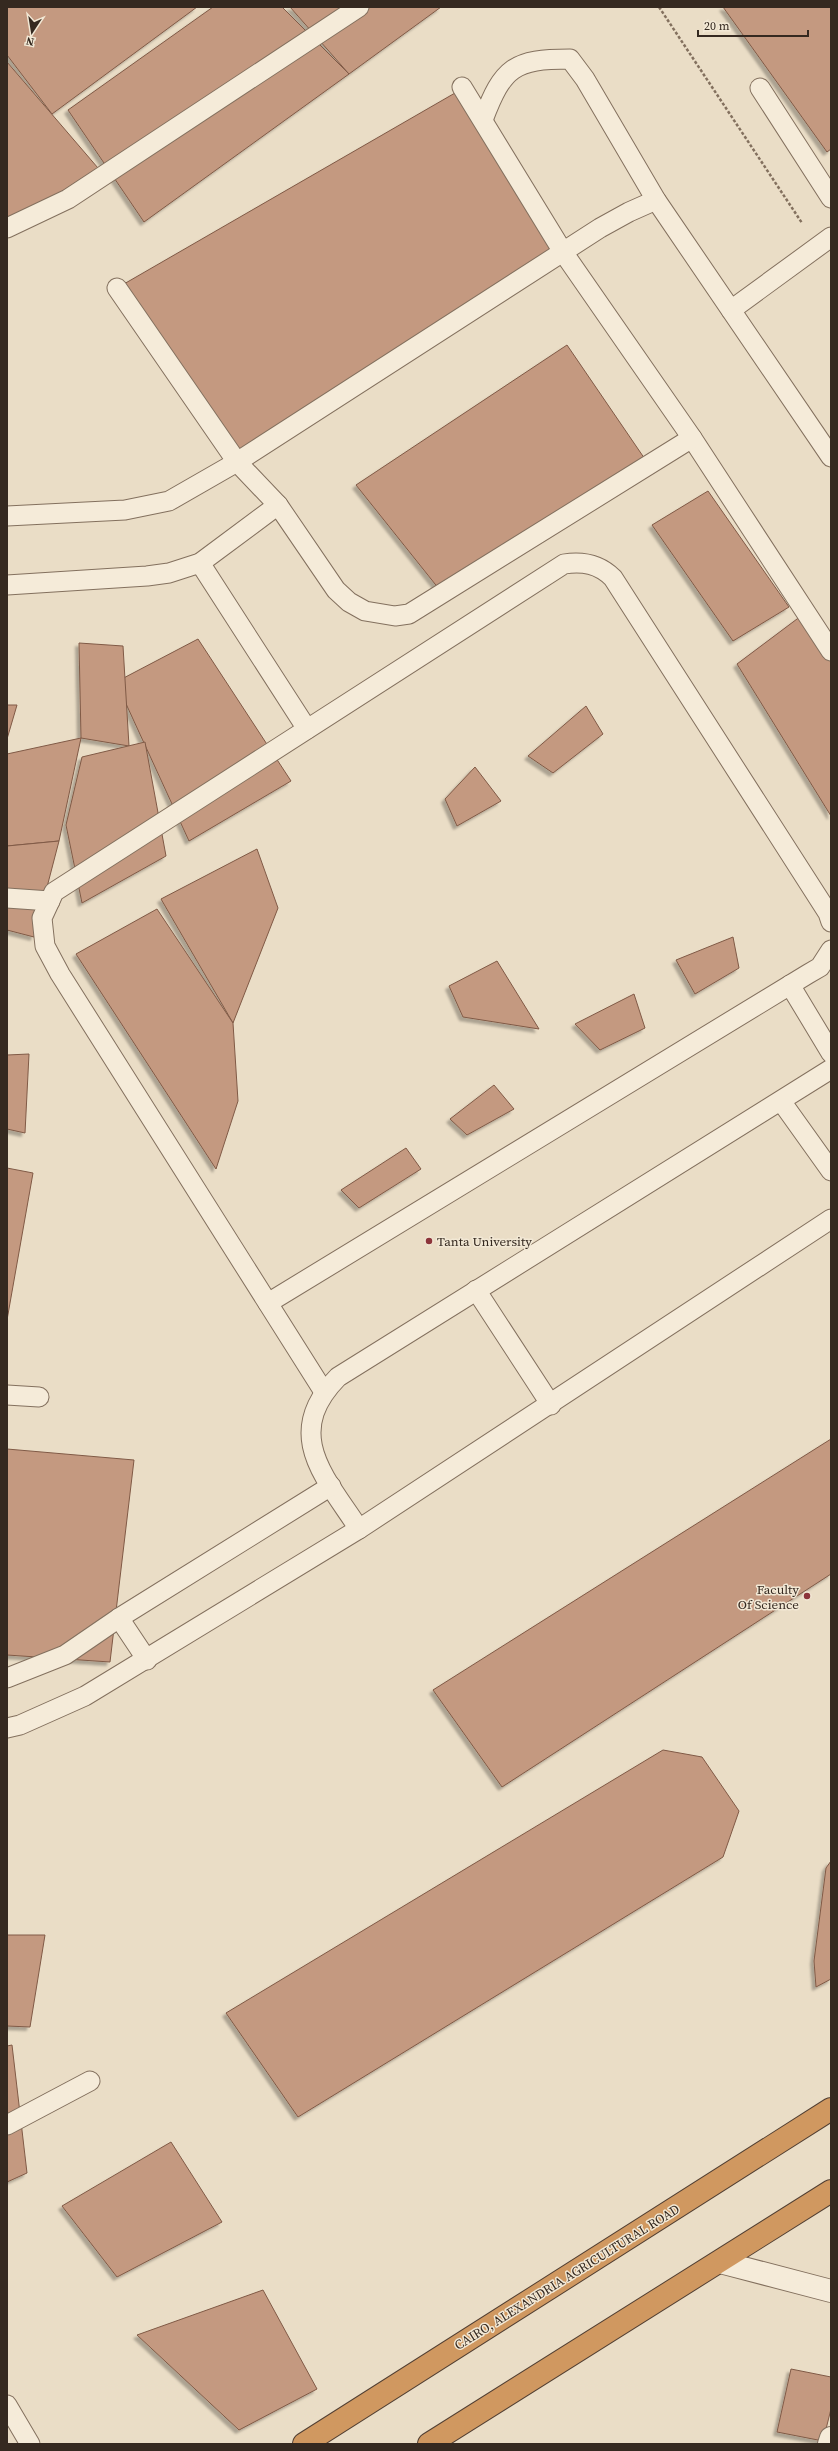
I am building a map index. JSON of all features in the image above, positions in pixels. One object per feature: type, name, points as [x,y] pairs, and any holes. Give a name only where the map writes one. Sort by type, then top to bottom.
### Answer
[{"type":"highway","name":"CAIRO, ALEXANDRIA AGRICULTURAL ROAD","points":[[304,2444],[831,2109]]},
{"type":"highway","points":[[429,2444],[831,2191]]},
{"type":"street","points":[[720,2262],[831,2291]]},
{"type":"street","points":[[829,2444],[831,2438]]},
{"type":"lane","points":[[7,228],[68,199],[359,7]]},
{"type":"lane","points":[[483,120],[490,101],[511,69],[537,59],[570,59],[586,79],[656,200],[831,457]]},
{"type":"lane","points":[[462,87],[563,252],[692,438],[831,650]]},
{"type":"lane","points":[[760,88],[831,198]]},
{"type":"lane","points":[[7,516],[125,510],[147,507],[169,501],[237,462],[563,252],[629,212],[656,200]]},
{"type":"lane","points":[[731,310],[824,242]]},
{"type":"lane","points":[[117,288],[237,462],[278,505],[336,590],[349,602],[365,612],[395,616],[409,614],[692,438]]},
{"type":"lane","points":[[7,586],[147,576],[200,563],[278,505]]},
{"type":"lane","points":[[324,1392],[60,974],[45,946],[42,918],[54,892],[564,564],[576,562],[598,567],[613,578],[828,913],[831,922]]},
{"type":"lane","points":[[200,563],[307,729]]},
{"type":"lane","points":[[7,898],[50,901]]},
{"type":"lane","points":[[268,1304],[820,967],[831,950]]},
{"type":"lane","points":[[790,985],[831,1053]]},
{"type":"lane","points":[[359,1529],[319,1467],[312,1448],[310,1428],[314,1409],[324,1392],[338,1378],[476,1290],[831,1070]]},
{"type":"lane","points":[[780,1101],[831,1171]]},
{"type":"lane","points":[[7,1728],[20,1725],[63,1707],[147,1660],[359,1529],[551,1405],[831,1219]]},
{"type":"lane","points":[[476,1290],[551,1405]]},
{"type":"lane","points":[[7,1395],[39,1397]]},
{"type":"lane","points":[[7,1678],[65,1655],[119,1618],[331,1486]]},
{"type":"lane","points":[[119,1618],[147,1660]]},
{"type":"lane","points":[[7,2125],[90,2081]]},
{"type":"lane","points":[[7,2405],[30,2444]]},
{"type":"path","points":[[659,7],[824,242]]},
{"type":"building","points":[[7,7],[197,7],[52,114],[7,55]]},
{"type":"building","points":[[213,7],[282,7],[349,74],[144,222],[68,110]]},
{"type":"building","points":[[290,7],[441,7],[349,74]]},
{"type":"building","points":[[723,7],[831,7],[831,149],[827,152]]},
{"type":"building","points":[[7,62],[98,168],[7,227]]},
{"type":"building","points":[[455,93],[559,253],[237,462],[117,288]]},
{"type":"building","points":[[567,345],[649,465],[443,594],[356,485]]},
{"type":"building","points":[[708,491],[789,607],[733,641],[652,525]]},
{"type":"building","points":[[801,616],[831,661],[831,816],[737,664]]},
{"type":"building","points":[[198,639],[291,781],[189,841],[116,682]]},
{"type":"building","points":[[79,643],[123,646],[129,746],[81,738]]},
{"type":"building","points":[[7,705],[17,705],[7,739]]},
{"type":"building","points":[[586,706],[603,734],[553,773],[528,756]]},
{"type":"building","points":[[81,738],[59,841],[7,846],[7,754]]},
{"type":"building","points":[[145,742],[166,856],[82,903],[66,825],[82,757]]},
{"type":"building","points":[[475,767],[501,801],[457,826],[445,799]]},
{"type":"building","points":[[59,841],[34,937],[7,930],[7,846]]},
{"type":"building","points":[[257,849],[278,908],[233,1023],[161,899]]},
{"type":"building","points":[[157,909],[233,1023],[238,1101],[216,1169],[76,954]]},
{"type":"building","points":[[733,937],[739,968],[695,994],[676,960]]},
{"type":"building","points":[[497,961],[539,1029],[463,1017],[449,986]]},
{"type":"building","points":[[634,994],[645,1028],[600,1050],[575,1024]]},
{"type":"building","points":[[29,1054],[25,1133],[7,1129],[7,1055]]},
{"type":"building","points":[[494,1085],[514,1109],[467,1135],[450,1119]]},
{"type":"building","points":[[406,1148],[421,1169],[359,1208],[341,1190]]},
{"type":"building","points":[[7,1168],[33,1173],[7,1320]]},
{"type":"building","points":[[831,1439],[831,1574],[502,1787],[433,1690]]},
{"type":"building","points":[[7,1449],[134,1460],[110,1662],[7,1655]]},
{"type":"building","points":[[663,1750],[702,1757],[739,1811],[723,1857],[298,2117],[226,2013]]},
{"type":"building","points":[[831,1861],[831,1979],[816,1987],[814,1961],[826,1868]]},
{"type":"building","points":[[7,1935],[45,1935],[30,2027],[7,2026]]},
{"type":"building","points":[[12,2045],[27,2173],[7,2182],[7,2046]]},
{"type":"building","points":[[171,2142],[222,2222],[117,2277],[62,2206]]},
{"type":"building","points":[[263,2290],[317,2389],[239,2430],[137,2335]]},
{"type":"building","points":[[791,2369],[831,2377],[831,2409],[823,2441],[777,2432]]},
{"type":"place","name":"Tanta University","points":[[429,1241]]},
{"type":"place","name":"Faculty Of Science","points":[[807,1596]]}]
